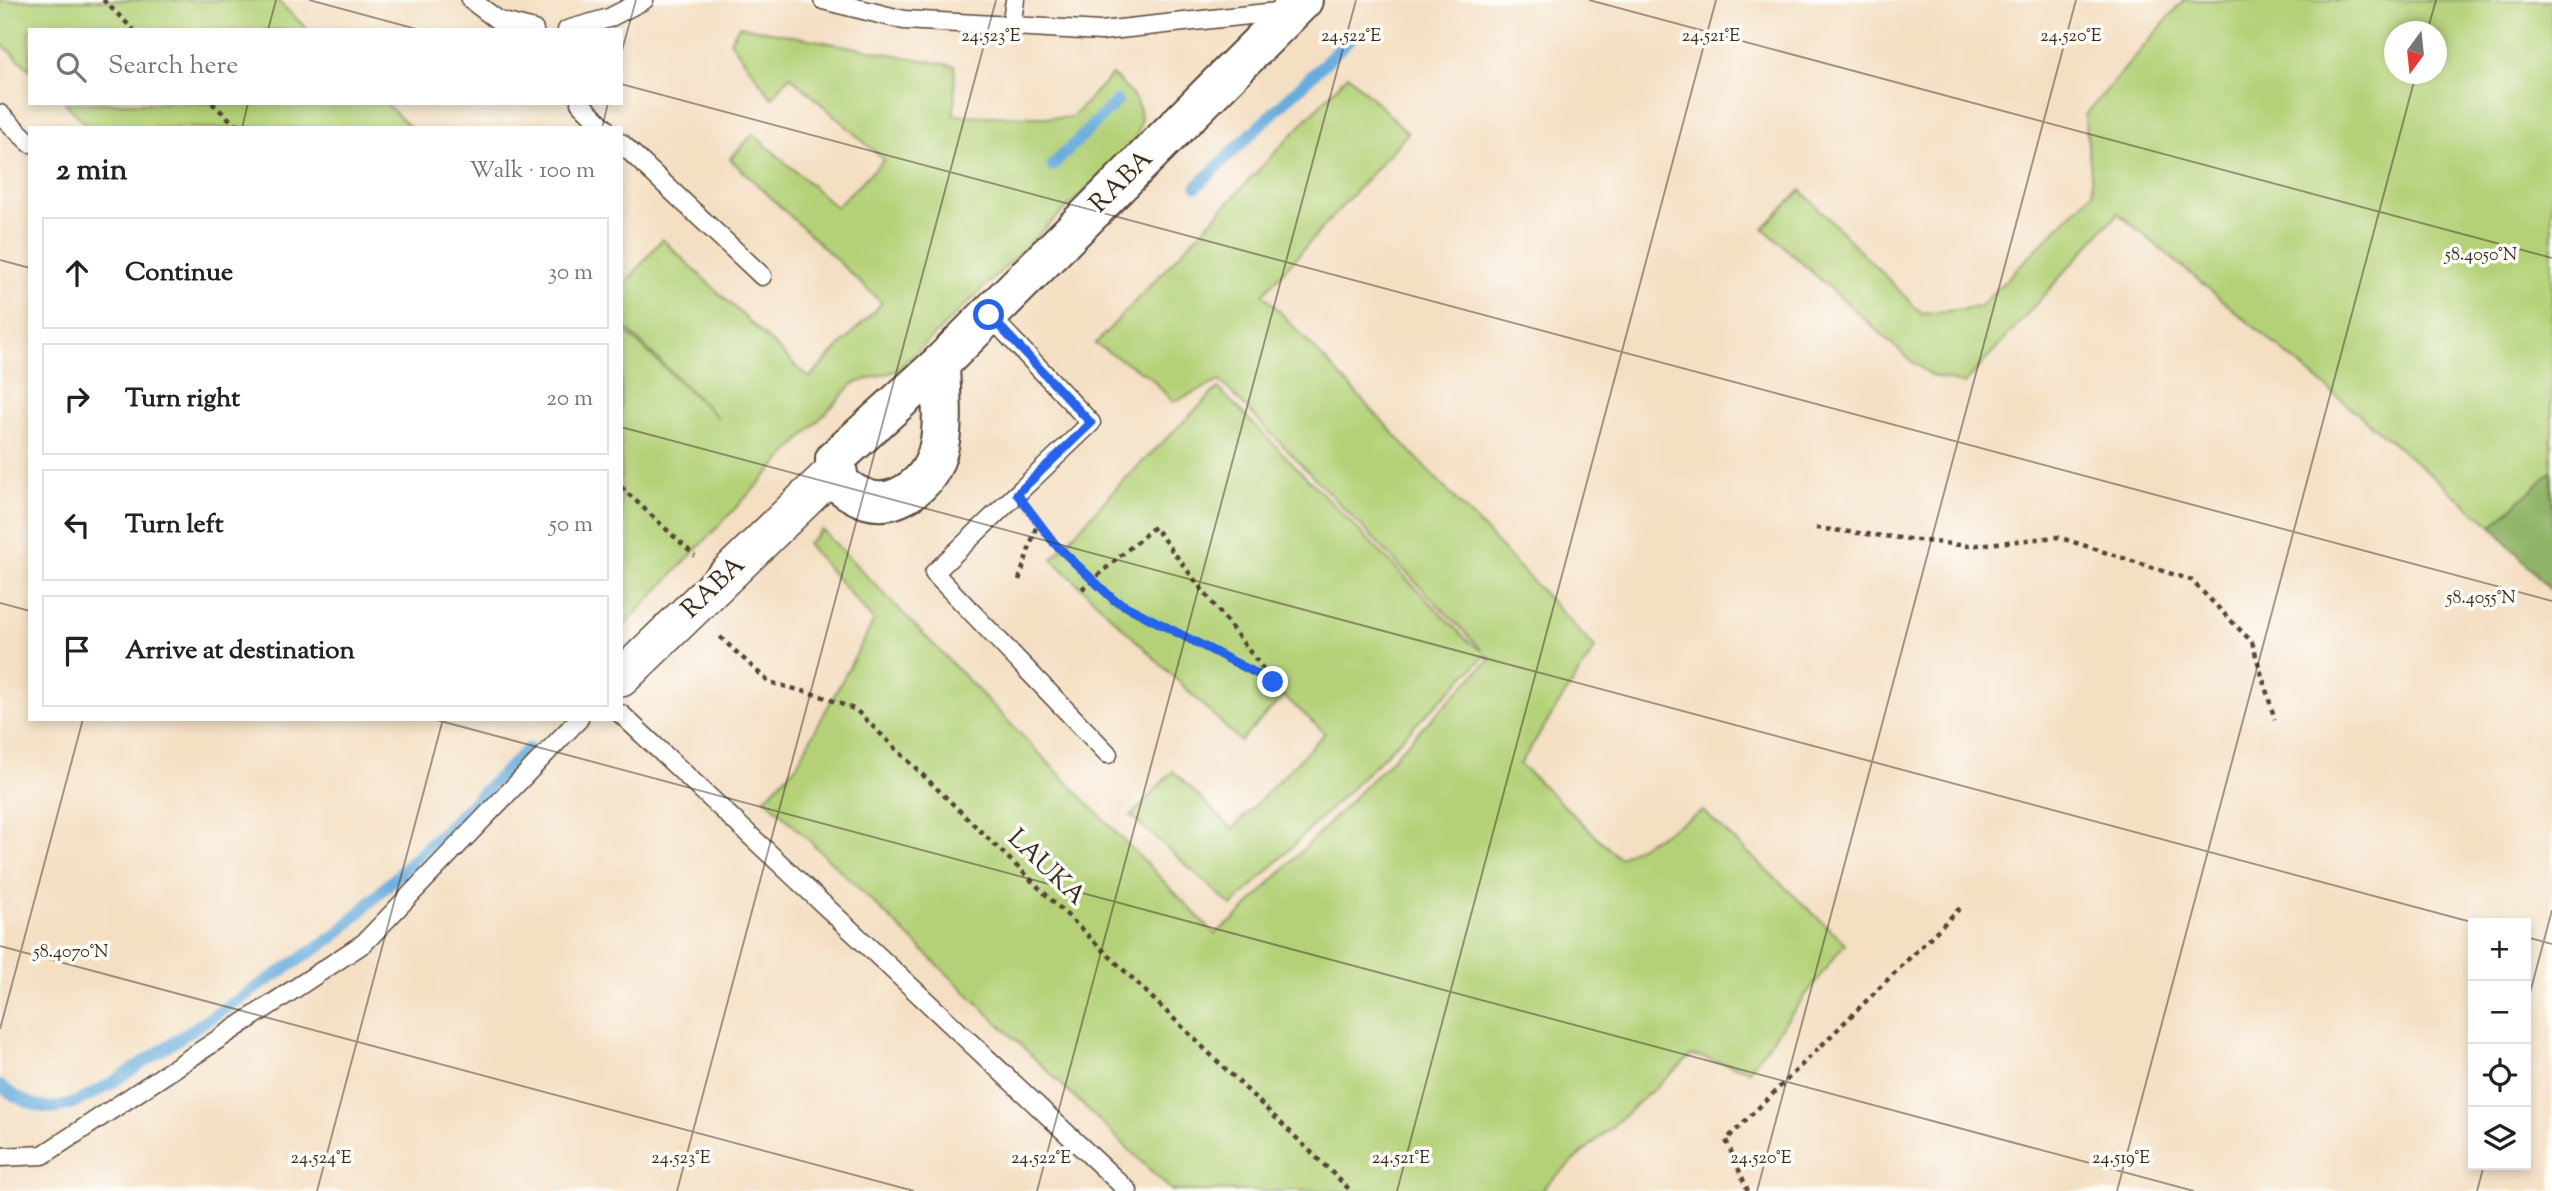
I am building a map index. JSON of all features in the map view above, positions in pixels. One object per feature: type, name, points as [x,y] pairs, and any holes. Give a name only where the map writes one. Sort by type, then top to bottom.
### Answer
[{"type":"street","name":"RABA","points":[[623,676],[837,468],[835,459],[940,364],[1298,5]]},
{"type":"street","points":[[837,468],[840,484],[858,498],[889,502],[915,490],[933,470],[938,454],[941,429],[940,364]]},
{"type":"lane","points":[[471,0],[499,21],[526,28]]},
{"type":"lane","points":[[574,28],[609,18],[644,0]]},
{"type":"lane","points":[[823,0],[904,20],[1101,31],[1298,5]]},
{"type":"lane","points":[[1011,26],[1015,0]]},
{"type":"lane","points":[[582,105],[604,126]]},
{"type":"lane","points":[[0,114],[28,141]]},
{"type":"lane","points":[[623,145],[762,276]]},
{"type":"lane","points":[[989,315],[1091,423],[934,573],[1108,754]]},
{"type":"lane","points":[[623,716],[1128,1191]]},
{"type":"lane","points":[[0,1157],[43,1155],[364,943],[577,721]]},
{"type":"path","points":[[103,0],[132,28]]},
{"type":"path","points":[[214,105],[237,126]]},
{"type":"path","points":[[623,489],[721,581]]},
{"type":"path","points":[[1017,494],[1055,544],[1114,600],[1273,682]]},
{"type":"path","points":[[1019,580],[1038,521]]},
{"type":"path","points":[[1082,589],[1154,527],[1284,696]]},
{"type":"path","points":[[1816,528],[1968,546],[2058,537],[2191,580],[2252,642],[2274,720]]},
{"type":"path","name":"LAUKA","points":[[691,609],[769,682],[821,696],[856,710],[1351,1191]]},
{"type":"path","points":[[1748,1191],[1726,1140],[1962,906]]},
{"type":"green space","points":[[0,0],[277,0],[306,28],[28,28],[28,68],[0,42]]},
{"type":"green space","points":[[2184,0],[2552,0],[2552,471],[2492,526],[2118,213],[1964,384],[1933,376],[1911,361],[1763,228],[1801,190],[1922,314],[1979,307],[2093,192],[2085,115]]},
{"type":"green space","points":[[739,26],[955,66],[954,115],[1071,118],[1112,75],[1135,99],[1141,116],[1140,125],[1130,147],[898,370],[853,384],[623,627],[623,329],[718,418],[623,325],[623,287],[662,239],[809,378],[882,303],[730,159],[753,134],[836,207],[884,160],[790,76],[772,98],[730,41]]},
{"type":"green space","points":[[1348,75],[1408,133],[1263,294],[1595,648],[1520,764],[1619,858],[1703,811],[1845,943],[1749,1070],[1692,1055],[1543,1188],[1545,1191],[1172,1191],[765,798],[796,766],[874,621],[807,544],[822,530],[1215,934],[1237,917],[1490,659],[1486,655],[1232,906],[1131,816],[1173,771],[1232,829],[1325,733],[1284,696],[1240,741],[1052,559],[1121,483],[1218,388],[1469,642],[1483,651],[1220,381],[1173,402],[1150,377],[1095,344]]},
{"type":"green space","points":[[67,105],[387,105],[409,126],[88,126]]},
{"type":"green space","points":[[2552,471],[2552,592],[2492,526]]},
{"type":"waterway","points":[[1197,186],[1354,35]]},
{"type":"waterway","points":[[1052,166],[1117,101]]},
{"type":"waterway","points":[[0,1086],[30,1103],[55,1108],[80,1100],[110,1084],[335,936],[528,749]]},
{"type":"route","points":[[989,315],[1091,423],[1017,494],[1055,544],[1114,600],[1273,682]]}]
